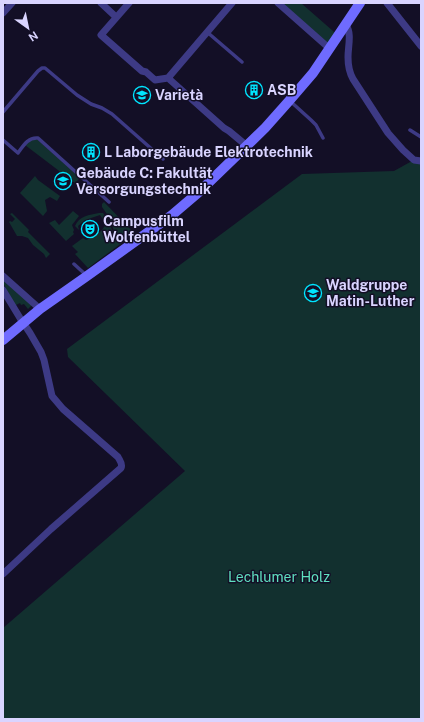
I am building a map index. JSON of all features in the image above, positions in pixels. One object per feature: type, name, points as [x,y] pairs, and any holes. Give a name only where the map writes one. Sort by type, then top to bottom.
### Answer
[{"type":"main road","points":[[3,340],[40,309],[88,276],[183,206],[247,146],[265,128],[313,73],[360,3]]},
{"type":"street","points":[[4,12],[12,3]]},
{"type":"street","points":[[100,3],[116,17]]},
{"type":"street","points":[[129,3],[101,35],[154,80],[168,78],[232,3]]},
{"type":"street","points":[[278,3],[330,49]]},
{"type":"street","points":[[387,3],[421,46]]},
{"type":"street","points":[[346,25],[350,33],[348,64],[353,79],[388,133],[414,160],[421,160]]},
{"type":"street","points":[[168,78],[224,128],[247,146]]},
{"type":"street","points":[[3,276],[40,309]]},
{"type":"street","points":[[3,290],[30,333],[42,356],[52,396],[63,409],[118,458],[122,466],[26,551],[3,574]]},
{"type":"lane","points":[[207,32],[242,62]]},
{"type":"lane","points":[[3,112],[38,71],[45,68],[77,95],[91,104],[112,114],[163,159]]},
{"type":"lane","points":[[289,101],[316,125],[323,138]]},
{"type":"lane","points":[[410,130],[421,137]]},
{"type":"lane","points":[[3,140],[19,154],[28,140],[38,138],[109,202]]},
{"type":"lane","points":[[74,264],[88,276]]},
{"type":"green space","points":[[281,3],[301,3],[333,31],[338,37],[330,49]]},
{"type":"green space","points":[[31,140],[38,140],[80,178],[75,183],[25,145]]},
{"type":"green space","name":"Lechlumer Holz","points":[[412,161],[421,163],[421,719],[3,719],[3,628],[185,471],[68,357],[67,349],[302,174],[394,171]]},
{"type":"green space","points":[[35,176],[38,180],[60,196],[57,201],[50,197],[45,200],[47,211],[43,216],[20,193]]},
{"type":"green space","points":[[104,202],[134,233],[119,245],[109,217],[102,207]]},
{"type":"green space","points":[[73,211],[79,216],[72,225],[74,234],[66,241],[49,223],[55,220],[59,225]]},
{"type":"green space","points":[[12,213],[50,254],[46,258],[28,238],[17,236],[9,222],[12,222],[15,219],[10,214]]},
{"type":"green space","points":[[103,213],[106,217],[119,245],[88,268],[75,254],[78,252],[72,246],[83,238],[86,240],[92,238],[100,232],[106,224],[100,215],[85,220],[78,226],[79,230],[75,226],[82,218]]},
{"type":"green space","points":[[3,279],[33,304],[28,309],[24,304],[21,305],[20,303],[15,305],[3,283]]},
{"type":"place","name":"ASB","points":[[254,90]]},
{"type":"place","name":"Varietà","points":[[142,95]]},
{"type":"place","name":"L Laborgebäude Elektrotechnik","points":[[91,152]]},
{"type":"place","name":"Gebäude C: Fakultät Versorgungstechnik","points":[[63,181]]},
{"type":"place","name":"Campusfilm Wolfenbüttel","points":[[90,229]]},
{"type":"place","name":"Waldgruppe Matin-Luther","points":[[313,293]]}]
